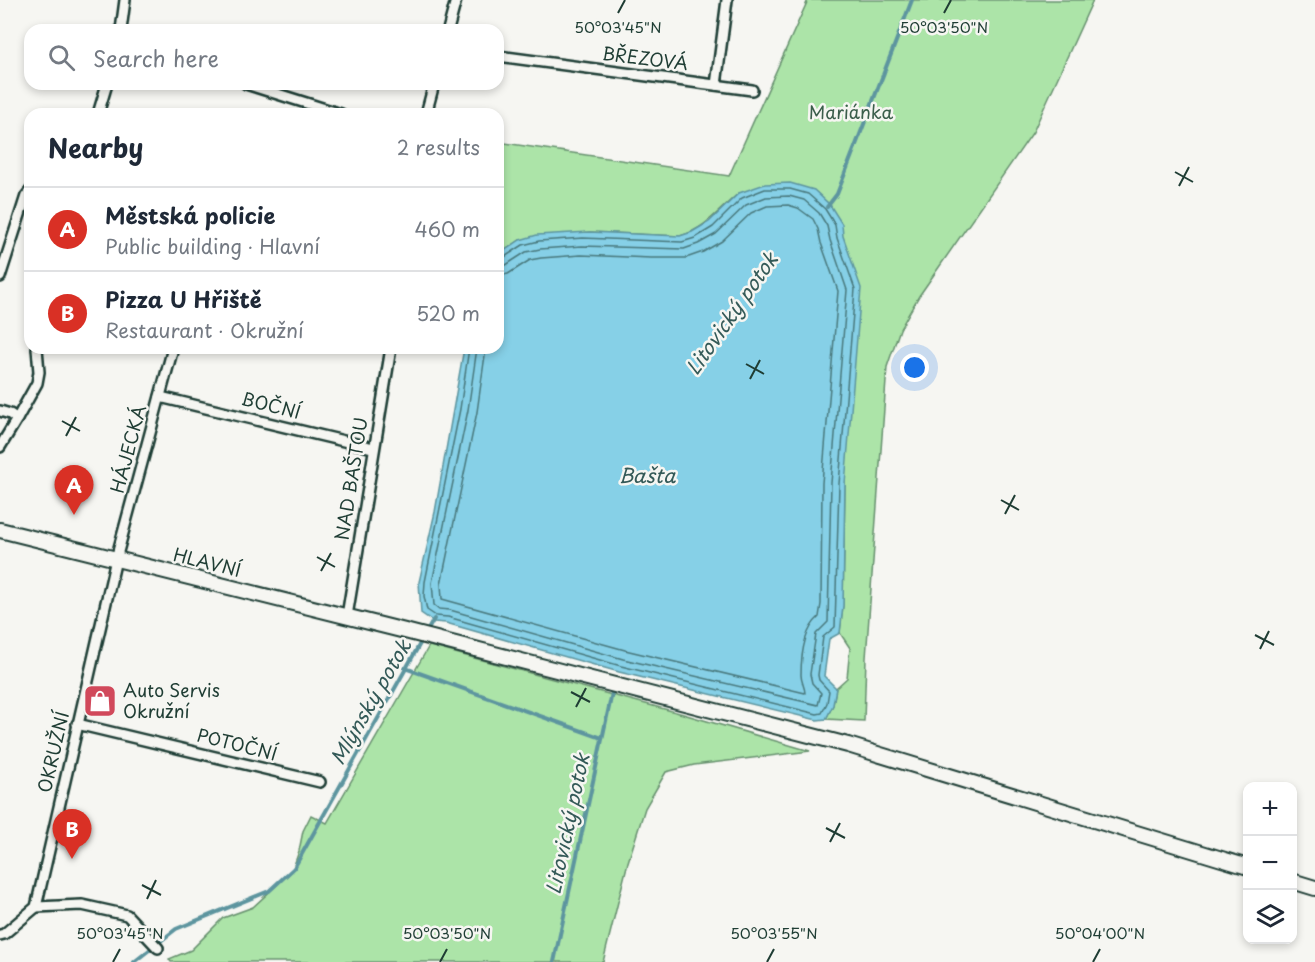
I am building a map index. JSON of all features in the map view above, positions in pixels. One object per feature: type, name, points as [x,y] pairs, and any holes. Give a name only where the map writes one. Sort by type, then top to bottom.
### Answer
[{"type":"street","points":[[122,24],[125,0]]},
{"type":"street","points":[[450,24],[456,0]]},
{"type":"street","points":[[716,85],[727,0]]},
{"type":"street","name":"BŘEZOVÁ","points":[[504,57],[752,90]]},
{"type":"street","points":[[100,108],[105,90]]},
{"type":"street","points":[[265,90],[322,108]]},
{"type":"street","points":[[428,108],[432,90]]},
{"type":"street","points":[[0,277],[24,202]]},
{"type":"street","points":[[0,447],[37,383],[39,372],[38,354]]},
{"type":"street","name":"HÁJECKÁ","points":[[116,559],[171,354]]},
{"type":"street","name":"NAD BAŠTOU","points":[[347,616],[390,354]]},
{"type":"street","name":"BOČNÍ","points":[[160,397],[373,448]]},
{"type":"street","points":[[0,411],[17,419]]},
{"type":"street","name":"HLAVNÍ","points":[[0,530],[347,616],[848,745],[1243,865]]},
{"type":"street","name":"OKRUŽNÍ","points":[[36,907],[116,559]]},
{"type":"street","name":"POTOČNÍ","points":[[77,724],[320,782]]},
{"type":"street","points":[[1297,882],[1315,888]]},
{"type":"street","points":[[0,935],[36,907],[82,905],[127,915],[158,948]]},
{"type":"green space","name":"Mariánka","points":[[808,0],[1093,0],[1033,132],[919,296],[900,329],[887,367],[866,658],[864,721],[826,719],[833,705],[836,688],[847,678],[850,648],[840,633],[843,605],[845,484],[842,236],[830,205],[815,192],[739,193],[705,223],[680,236],[590,232],[520,240],[504,251],[504,143],[729,176]]},
{"type":"green space","points":[[429,646],[683,714],[810,751],[694,765],[666,772],[645,808],[628,862],[603,962],[171,962],[169,959],[191,950],[223,918],[253,907],[292,871],[303,831],[311,815],[327,823]]},
{"type":"water","name":"Bašta","points":[[790,183],[814,190],[830,205],[842,224],[843,236],[861,288],[845,484],[843,606],[840,633],[829,639],[824,676],[836,688],[833,705],[826,719],[817,720],[619,672],[446,623],[434,622],[421,613],[419,582],[435,512],[463,354],[504,354],[504,251],[520,240],[537,235],[589,232],[680,236],[709,222],[739,193],[765,184]]},
{"type":"waterway","name":"Litovický potok","points":[[827,207],[837,194],[912,0]]},
{"type":"waterway","name":"Mlýnský potok","points":[[426,633],[434,619]]},
{"type":"waterway","name":"Mlýnský potok","points":[[134,962],[176,929],[269,891],[294,868],[422,640]]},
{"type":"waterway","points":[[405,668],[602,738]]},
{"type":"waterway","name":"Litovický potok","points":[[554,962],[612,693]]},
{"type":"place","name":"Městská policie","points":[[74,515]]},
{"type":"place","name":"Auto Servis Okružní","points":[[100,701]]},
{"type":"place","name":"Pizza U Hřiště","points":[[72,859]]}]
